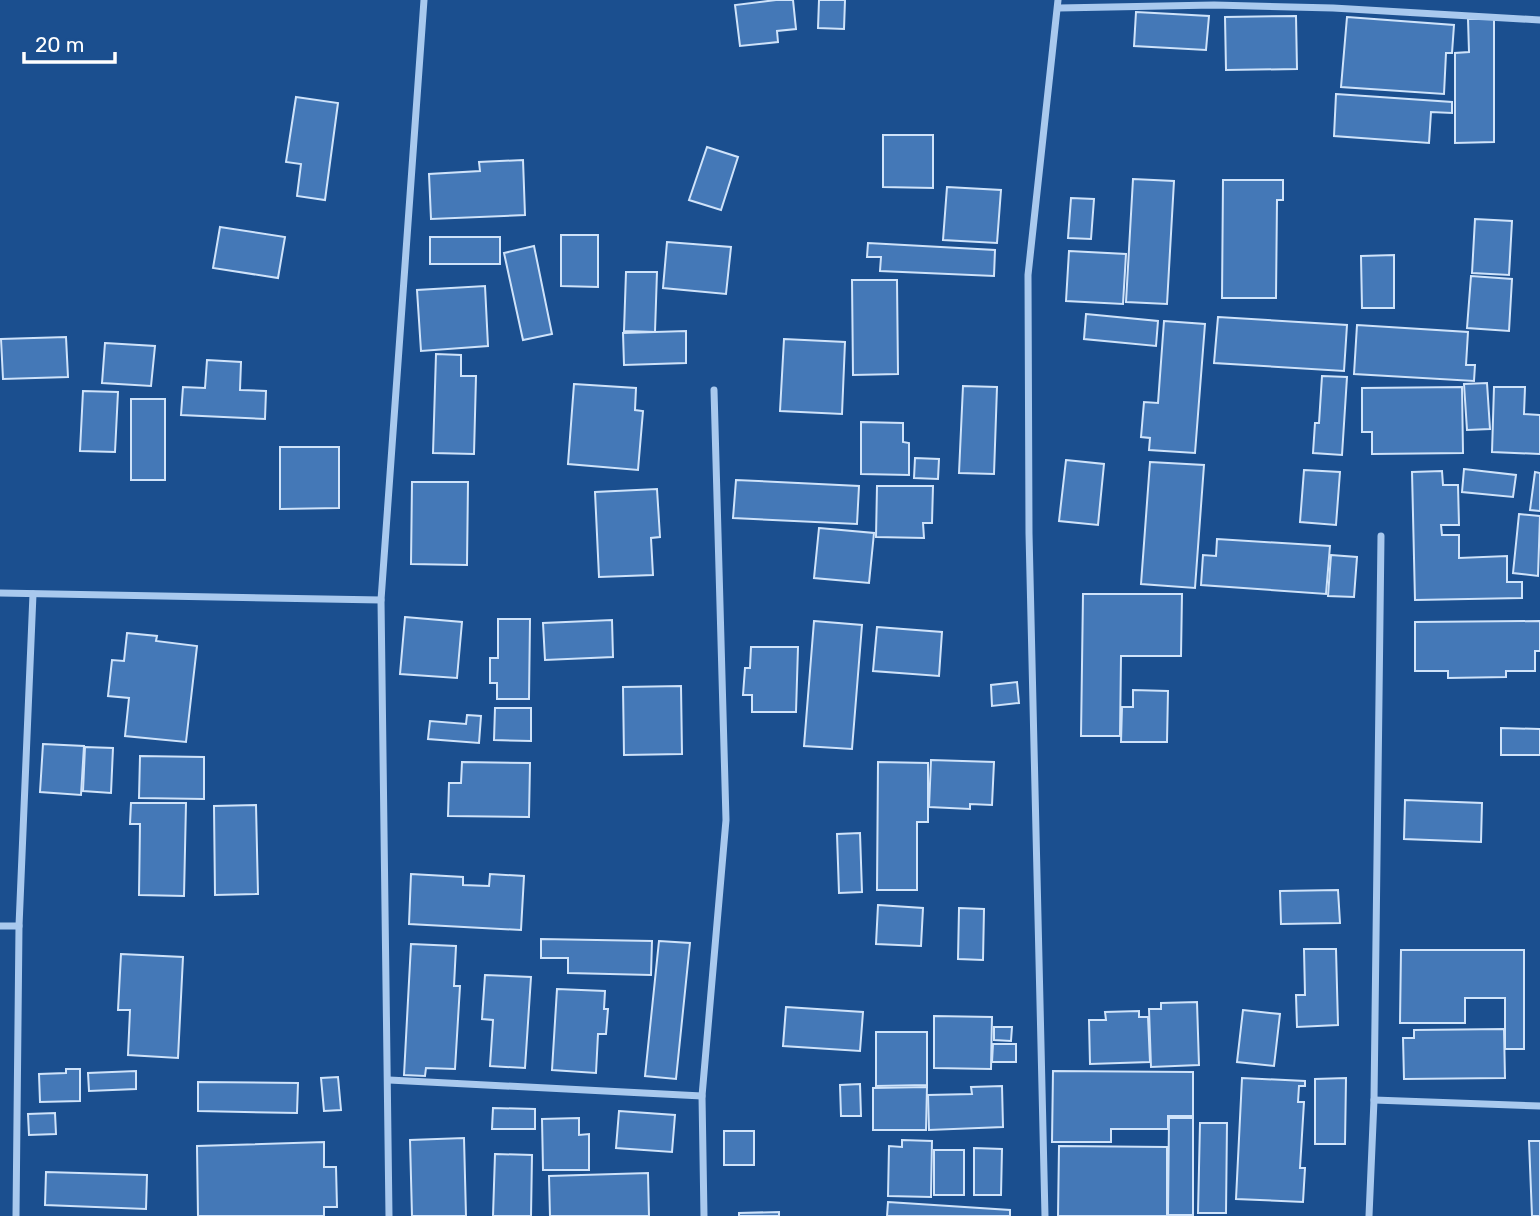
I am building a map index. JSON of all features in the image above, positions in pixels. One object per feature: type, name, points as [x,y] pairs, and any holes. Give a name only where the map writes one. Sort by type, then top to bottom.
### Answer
[{"type":"street","points":[[389,1216],[381,600],[424,0]]},
{"type":"street","points":[[1045,1216],[1029,533],[1028,275],[1058,4],[1333,4],[1540,20]]},
{"type":"street","points":[[704,1216],[702,1096],[726,820],[714,390]]},
{"type":"street","points":[[1369,1216],[1374,1100],[1381,536]]},
{"type":"street","points":[[0,593],[381,600]]},
{"type":"street","points":[[16,1216],[19,926],[33,594]]},
{"type":"street","points":[[0,926],[19,926]]},
{"type":"street","points":[[389,1080],[702,1096]]},
{"type":"street","points":[[1374,1100],[1540,1106]]},
{"type":"building","points":[[793,0],[796,29],[777,31],[778,42],[740,46],[735,5]]},
{"type":"building","points":[[819,0],[845,0],[844,29],[818,28]]},
{"type":"building","points":[[1136,12],[1209,16],[1206,50],[1134,46]]},
{"type":"building","points":[[1296,16],[1297,69],[1226,70],[1225,17]]},
{"type":"building","points":[[1347,17],[1454,25],[1452,53],[1446,53],[1444,94],[1341,87]]},
{"type":"building","points":[[1468,19],[1494,19],[1494,142],[1455,143],[1455,53],[1469,52]]},
{"type":"building","points":[[1336,94],[1452,102],[1452,113],[1431,112],[1429,143],[1334,136]]},
{"type":"building","points":[[296,97],[338,103],[325,200],[297,196],[301,164],[286,162]]},
{"type":"building","points":[[883,135],[933,135],[933,188],[883,187]]},
{"type":"building","points":[[707,147],[738,157],[721,210],[689,200]]},
{"type":"building","points":[[523,160],[525,215],[431,219],[429,174],[480,171],[479,162]]},
{"type":"building","points":[[1133,179],[1174,181],[1167,304],[1126,302]]},
{"type":"building","points":[[1223,180],[1283,180],[1283,200],[1277,200],[1276,298],[1222,298]]},
{"type":"building","points":[[947,187],[1001,190],[997,243],[943,240]]},
{"type":"building","points":[[1071,198],[1094,199],[1091,239],[1068,238]]},
{"type":"building","points":[[1475,219],[1512,221],[1509,275],[1472,273]]},
{"type":"building","points":[[220,227],[285,237],[278,278],[213,268]]},
{"type":"building","points":[[561,235],[598,235],[598,287],[561,286]]},
{"type":"building","points":[[430,237],[500,237],[500,264],[430,264]]},
{"type":"building","points":[[667,242],[731,247],[726,294],[663,288]]},
{"type":"building","points":[[868,243],[995,250],[994,276],[880,271],[881,257],[867,257]]},
{"type":"building","points":[[534,246],[552,334],[523,340],[504,253]]},
{"type":"building","points":[[1069,251],[1126,254],[1123,304],[1066,301]]},
{"type":"building","points":[[1394,255],[1394,308],[1362,308],[1361,256]]},
{"type":"building","points":[[626,272],[657,272],[655,332],[624,331]]},
{"type":"building","points":[[1471,276],[1512,279],[1509,331],[1467,328]]},
{"type":"building","points":[[852,280],[897,280],[898,374],[853,375]]},
{"type":"building","points":[[485,286],[488,346],[421,351],[417,290]]},
{"type":"building","points":[[1086,314],[1158,321],[1156,346],[1084,339]]},
{"type":"building","points":[[1218,317],[1347,325],[1344,371],[1214,363]]},
{"type":"building","points":[[1164,321],[1205,324],[1195,453],[1149,450],[1150,438],[1141,437],[1144,402],[1158,403]]},
{"type":"building","points":[[1357,325],[1468,332],[1466,365],[1475,365],[1474,381],[1354,374]]},
{"type":"building","points":[[686,331],[686,363],[624,365],[623,333]]},
{"type":"building","points":[[66,337],[68,377],[3,379],[1,339]]},
{"type":"building","points":[[784,339],[845,342],[842,414],[780,411]]},
{"type":"building","points":[[105,343],[155,346],[151,386],[102,383]]},
{"type":"building","points":[[436,354],[461,355],[461,376],[476,376],[474,454],[433,453]]},
{"type":"building","points":[[207,360],[241,362],[240,390],[266,391],[265,419],[181,415],[183,387],[205,388]]},
{"type":"building","points":[[1322,376],[1347,377],[1342,455],[1313,453],[1315,423],[1319,423]]},
{"type":"building","points":[[1487,383],[1490,429],[1467,430],[1464,384]]},
{"type":"building","points":[[574,384],[636,388],[635,410],[643,411],[638,470],[568,464]]},
{"type":"building","points":[[963,386],[997,387],[994,474],[959,473]]},
{"type":"building","points":[[1462,387],[1463,453],[1372,454],[1372,432],[1362,432],[1362,388]]},
{"type":"building","points":[[1494,387],[1525,387],[1524,414],[1540,415],[1540,454],[1492,452]]},
{"type":"building","points":[[83,391],[118,392],[115,452],[80,451]]},
{"type":"building","points":[[131,399],[165,399],[165,480],[131,480]]},
{"type":"building","points":[[861,422],[903,423],[903,442],[909,443],[909,475],[861,474]]},
{"type":"building","points":[[280,447],[339,447],[339,508],[280,509]]},
{"type":"building","points":[[915,458],[939,459],[938,479],[914,478]]},
{"type":"building","points":[[1066,460],[1104,464],[1098,525],[1059,521]]},
{"type":"building","points":[[1150,462],[1204,465],[1195,588],[1141,584]]},
{"type":"building","points":[[1464,469],[1516,475],[1513,497],[1462,492]]},
{"type":"building","points":[[1304,470],[1340,472],[1336,525],[1300,522]]},
{"type":"building","points":[[1442,471],[1443,485],[1458,485],[1459,525],[1441,525],[1442,535],[1459,535],[1459,558],[1507,556],[1507,582],[1522,582],[1522,598],[1415,600],[1412,472]]},
{"type":"building","points":[[1535,472],[1540,473],[1540,511],[1530,510]]},
{"type":"building","points":[[736,480],[859,486],[857,524],[733,518]]},
{"type":"building","points":[[412,482],[468,482],[467,565],[411,564]]},
{"type":"building","points":[[877,486],[933,486],[932,523],[923,523],[924,538],[876,537]]},
{"type":"building","points":[[657,489],[660,537],[651,538],[653,575],[599,577],[595,492]]},
{"type":"building","points":[[1519,514],[1540,516],[1538,576],[1513,573]]},
{"type":"building","points":[[819,528],[874,533],[869,583],[814,578]]},
{"type":"building","points":[[1217,539],[1330,546],[1326,594],[1201,585],[1203,555],[1216,556]]},
{"type":"building","points":[[1331,555],[1357,557],[1354,597],[1328,596]]},
{"type":"building","points":[[1083,594],[1182,594],[1181,656],[1121,656],[1120,736],[1081,736]]},
{"type":"building","points":[[405,617],[462,622],[457,678],[400,674]]},
{"type":"building","points":[[498,619],[530,619],[529,699],[497,699],[497,683],[490,683],[490,658],[498,658]]},
{"type":"building","points":[[612,620],[613,657],[545,660],[543,623]]},
{"type":"building","points":[[814,621],[862,625],[852,749],[804,746]]},
{"type":"building","points":[[1540,621],[1540,651],[1535,651],[1535,671],[1506,671],[1506,677],[1448,678],[1448,671],[1415,671],[1415,622]]},
{"type":"building","points":[[877,627],[942,632],[939,676],[873,671]]},
{"type":"building","points":[[127,633],[157,636],[156,641],[197,646],[186,742],[125,736],[129,698],[108,696],[112,660],[124,661]]},
{"type":"building","points":[[751,647],[798,647],[796,712],[752,712],[752,695],[743,695],[745,668],[750,668]]},
{"type":"building","points":[[1017,682],[1019,703],[992,706],[991,685]]},
{"type":"building","points":[[681,686],[682,754],[624,755],[623,687]]},
{"type":"building","points":[[1133,690],[1168,691],[1167,742],[1121,742],[1122,707],[1133,707]]},
{"type":"building","points":[[495,708],[531,708],[531,741],[494,740]]},
{"type":"building","points":[[467,715],[481,716],[479,743],[428,739],[430,721],[466,724]]},
{"type":"building","points":[[1501,728],[1540,729],[1540,755],[1501,755]]},
{"type":"building","points":[[43,744],[84,746],[81,795],[40,792]]},
{"type":"building","points":[[85,747],[113,748],[111,793],[83,791]]},
{"type":"building","points":[[140,756],[204,757],[204,799],[139,798]]},
{"type":"building","points":[[931,760],[994,762],[992,805],[970,804],[970,809],[929,807]]},
{"type":"building","points":[[462,762],[530,763],[529,817],[448,816],[449,783],[461,783]]},
{"type":"building","points":[[878,762],[928,763],[928,822],[917,822],[917,890],[877,890]]},
{"type":"building","points":[[1405,800],[1482,803],[1481,842],[1404,839]]},
{"type":"building","points":[[131,803],[186,803],[184,896],[139,895],[140,824],[130,824]]},
{"type":"building","points":[[256,805],[258,894],[215,895],[214,806]]},
{"type":"building","points":[[860,833],[862,892],[839,893],[837,834]]},
{"type":"building","points":[[411,874],[463,877],[463,885],[489,886],[490,874],[524,876],[521,930],[409,924]]},
{"type":"building","points":[[1338,890],[1340,923],[1281,924],[1280,891]]},
{"type":"building","points":[[878,905],[923,908],[921,946],[876,944]]},
{"type":"building","points":[[959,908],[984,909],[983,960],[958,959]]},
{"type":"building","points":[[541,939],[652,941],[651,975],[568,973],[568,958],[541,958]]},
{"type":"building","points":[[659,941],[690,943],[676,1079],[645,1076]]},
{"type":"building","points":[[411,944],[456,946],[454,986],[460,986],[455,1069],[426,1068],[425,1076],[404,1075]]},
{"type":"building","points":[[1304,949],[1336,949],[1338,1025],[1297,1027],[1296,995],[1305,995]]},
{"type":"building","points":[[1401,950],[1524,950],[1524,1049],[1505,1049],[1505,998],[1465,998],[1465,1023],[1400,1023]]},
{"type":"building","points":[[121,954],[183,957],[178,1058],[128,1055],[130,1010],[118,1010]]},
{"type":"building","points":[[485,975],[531,977],[525,1068],[490,1066],[493,1020],[482,1019]]},
{"type":"building","points":[[557,989],[605,991],[604,1009],[608,1009],[606,1034],[598,1034],[596,1073],[552,1070]]},
{"type":"building","points":[[1197,1002],[1199,1065],[1151,1067],[1149,1009],[1161,1009],[1161,1003]]},
{"type":"building","points":[[786,1007],[863,1012],[860,1051],[783,1046]]},
{"type":"building","points":[[1243,1010],[1280,1014],[1274,1066],[1237,1062]]},
{"type":"building","points":[[1139,1011],[1139,1017],[1148,1017],[1150,1062],[1090,1064],[1089,1020],[1106,1020],[1105,1012]]},
{"type":"building","points":[[934,1016],[992,1017],[991,1069],[934,1068]]},
{"type":"building","points":[[994,1027],[1012,1027],[1011,1041],[994,1040]]},
{"type":"building","points":[[1504,1029],[1505,1078],[1404,1079],[1403,1038],[1414,1038],[1414,1030]]},
{"type":"building","points":[[876,1032],[927,1032],[927,1085],[876,1086]]},
{"type":"building","points":[[993,1044],[1016,1044],[1016,1062],[992,1062]]},
{"type":"building","points":[[66,1069],[80,1069],[80,1101],[40,1102],[39,1074],[66,1073]]},
{"type":"building","points":[[136,1071],[136,1089],[89,1091],[88,1073]]},
{"type":"building","points":[[1053,1071],[1193,1072],[1193,1116],[1168,1116],[1168,1129],[1111,1129],[1111,1142],[1052,1142]]},
{"type":"building","points":[[338,1077],[341,1110],[324,1111],[321,1078]]},
{"type":"building","points":[[1242,1078],[1305,1081],[1305,1086],[1299,1086],[1298,1102],[1304,1102],[1300,1168],[1305,1168],[1303,1202],[1236,1199]]},
{"type":"building","points":[[1346,1078],[1345,1144],[1315,1144],[1315,1079]]},
{"type":"building","points":[[198,1082],[298,1083],[297,1113],[198,1111]]},
{"type":"building","points":[[860,1084],[861,1116],[841,1116],[840,1085]]},
{"type":"building","points":[[1002,1086],[1003,1127],[929,1130],[928,1095],[972,1094],[971,1087]]},
{"type":"building","points":[[927,1087],[926,1130],[873,1130],[873,1088]]},
{"type":"building","points":[[493,1108],[535,1109],[535,1129],[492,1129]]},
{"type":"building","points":[[619,1111],[675,1115],[672,1152],[616,1148]]},
{"type":"building","points":[[55,1113],[56,1134],[29,1135],[28,1114]]},
{"type":"building","points":[[579,1118],[579,1135],[589,1134],[589,1170],[543,1170],[542,1119]]},
{"type":"building","points":[[1169,1118],[1193,1118],[1193,1215],[1168,1215]]},
{"type":"building","points":[[1200,1123],[1227,1123],[1226,1213],[1198,1213]]},
{"type":"building","points":[[724,1131],[754,1131],[754,1165],[724,1165]]},
{"type":"building","points":[[464,1138],[466,1216],[412,1216],[410,1140]]},
{"type":"building","points":[[902,1140],[932,1141],[931,1197],[888,1196],[889,1146],[902,1147]]},
{"type":"building","points":[[1529,1141],[1540,1141],[1540,1216],[1532,1216]]},
{"type":"building","points":[[324,1142],[324,1167],[336,1167],[337,1207],[324,1207],[324,1216],[198,1216],[197,1146]]},
{"type":"building","points":[[1059,1146],[1167,1147],[1167,1216],[1058,1216]]},
{"type":"building","points":[[974,1148],[1002,1149],[1001,1195],[974,1195]]},
{"type":"building","points":[[934,1150],[964,1150],[964,1195],[934,1195]]},
{"type":"building","points":[[495,1154],[532,1155],[531,1216],[493,1216]]},
{"type":"building","points":[[46,1172],[147,1175],[146,1209],[45,1205]]},
{"type":"building","points":[[648,1173],[649,1216],[550,1216],[549,1176]]},
{"type":"building","points":[[888,1202],[1010,1210],[1010,1216],[887,1216]]},
{"type":"building","points":[[779,1212],[779,1216],[739,1216],[739,1213]]}]
